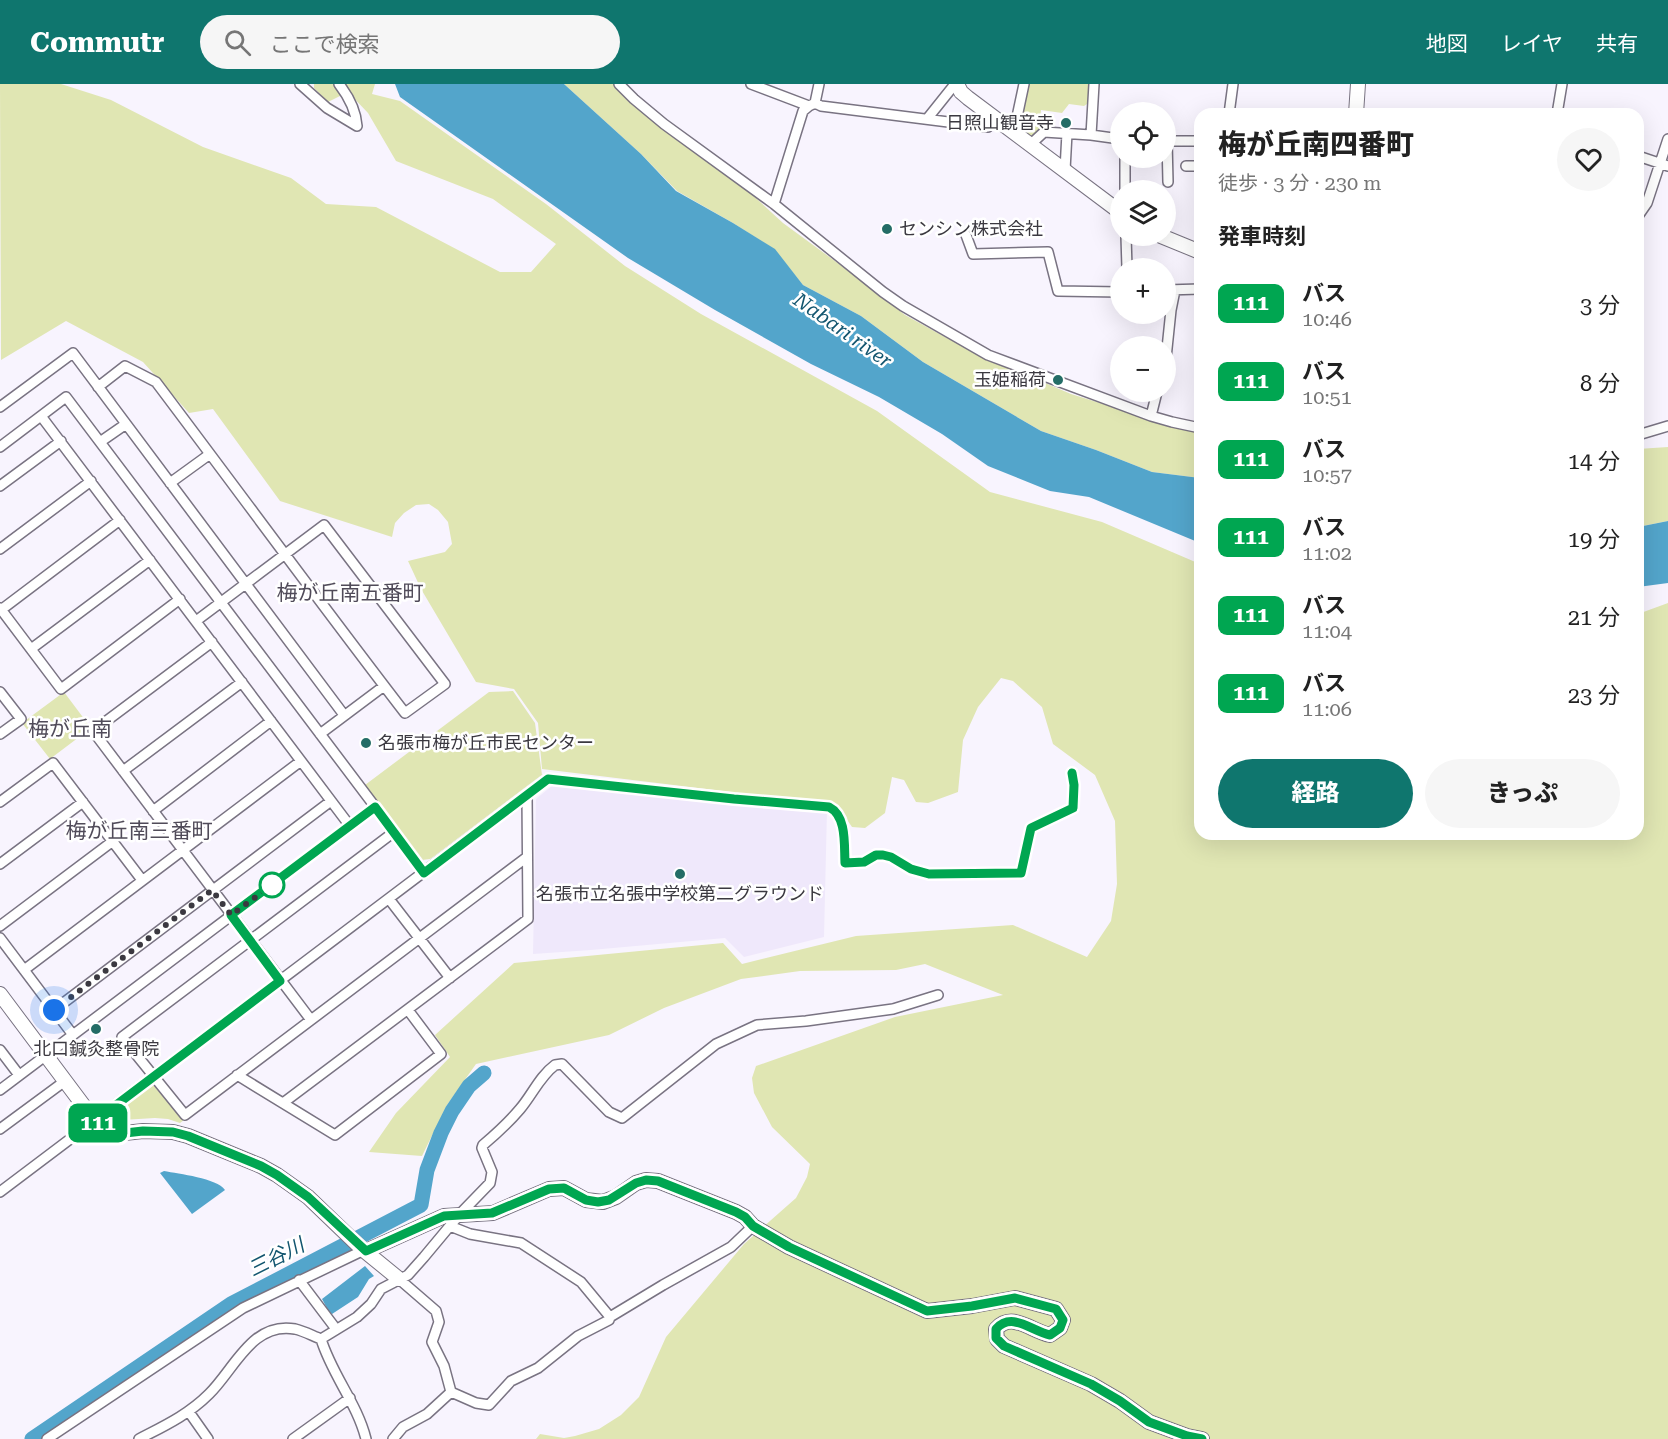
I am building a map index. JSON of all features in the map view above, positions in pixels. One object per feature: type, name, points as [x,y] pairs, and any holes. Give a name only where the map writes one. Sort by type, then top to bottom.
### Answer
[{"type":"street","points":[[300,84],[327,108],[357,126],[351,103],[339,84]]},
{"type":"street","points":[[619,84],[664,124],[774,204],[890,297],[917,315],[978,350],[1016,366],[1151,416],[1194,427]]},
{"type":"street","points":[[774,204],[803,111],[812,105],[819,84]]},
{"type":"street","points":[[927,119],[956,84],[968,98],[1110,204]]},
{"type":"street","points":[[1014,131],[1024,84]]},
{"type":"street","points":[[1091,135],[1094,84]]},
{"type":"street","points":[[1230,108],[1233,84]]},
{"type":"street","points":[[1356,108],[1358,84]]},
{"type":"street","points":[[1558,108],[1562,84]]},
{"type":"street","points":[[749,88],[812,105],[988,127]]},
{"type":"street","points":[[1031,144],[1044,132],[1110,138]]},
{"type":"street","points":[[1065,170],[1067,133]]},
{"type":"street","points":[[1644,208],[1665,164],[1668,139]]},
{"type":"street","points":[[1176,141],[1194,141]]},
{"type":"street","points":[[1644,158],[1665,164]]},
{"type":"street","points":[[1186,166],[1194,166]]},
{"type":"street","points":[[966,235],[973,254],[1048,252],[1058,291],[1110,292]]},
{"type":"street","points":[[1176,242],[1194,250]]},
{"type":"street","points":[[1176,290],[1194,289]]},
{"type":"street","points":[[0,407],[73,353],[344,715]]},
{"type":"street","points":[[98,387],[125,366],[156,382],[210,453],[285,554],[384,686],[405,713],[444,684],[324,525],[285,554],[246,584],[196,621]]},
{"type":"street","points":[[0,447],[66,397],[424,873]]},
{"type":"street","points":[[1151,416],[1154,402]]},
{"type":"street","points":[[41,416],[350,826]]},
{"type":"street","points":[[100,442],[126,424]]},
{"type":"street","points":[[1644,433],[1668,426]]},
{"type":"street","points":[[0,486],[61,441]]},
{"type":"street","points":[[170,483],[210,453]]},
{"type":"street","points":[[0,549],[91,481]]},
{"type":"street","points":[[120,520],[1,609],[61,689],[180,600]]},
{"type":"street","points":[[31,649],[150,560]]},
{"type":"street","points":[[212,642],[93,732],[311,1020]]},
{"type":"street","points":[[123,771],[242,682]]},
{"type":"street","points":[[320,734],[384,686]]},
{"type":"street","points":[[0,692],[21,719],[0,734]]},
{"type":"street","points":[[153,811],[271,722]]},
{"type":"street","points":[[24,970],[301,761]]},
{"type":"street","points":[[0,802],[53,763],[142,880]]},
{"type":"street","points":[[0,1192],[548,779],[829,807],[840,819],[845,863],[864,862],[876,855],[883,855],[911,869],[929,874],[1021,873],[1031,828],[1073,808],[1072,773]]},
{"type":"street","points":[[283,1103],[528,920],[527,795]]},
{"type":"street","points":[[54,1010],[331,801]]},
{"type":"street","points":[[0,864],[83,802]]},
{"type":"street","points":[[0,1089],[375,807]]},
{"type":"street","points":[[394,832],[122,1037],[185,1115],[527,857]]},
{"type":"street","points":[[0,926],[113,841]]},
{"type":"street","points":[[389,899],[450,978]]},
{"type":"street","points":[[0,938],[73,1035]]},
{"type":"street","points":[[0,994],[95,1121],[105,1129],[116,1134],[143,1131],[173,1132],[188,1136],[250,1161],[277,1175],[308,1197],[363,1250],[436,1311],[439,1322],[432,1342],[444,1366],[451,1392]]},
{"type":"street","points":[[321,1340],[357,1317],[370,1305],[381,1289],[408,1275],[454,1220],[490,1183],[492,1172],[482,1148],[483,1145],[520,1108],[550,1068],[555,1065],[562,1064],[609,1112],[622,1118],[716,1044],[757,1025],[806,1021],[893,1008],[938,995]]},
{"type":"street","points":[[237,1075],[335,1135],[441,1054],[408,1010]]},
{"type":"street","points":[[0,1050],[19,1076]]},
{"type":"street","points":[[0,1129],[65,1081]]},
{"type":"street","points":[[454,1220],[492,1213],[556,1188],[568,1190],[586,1200],[603,1202],[616,1197],[636,1183],[652,1180],[736,1212],[745,1217],[753,1226],[789,1247],[927,1311],[1015,1298],[1056,1309],[1063,1320],[1060,1328],[1050,1335],[1010,1321],[1002,1323],[996,1329],[996,1338],[1004,1346],[1091,1384],[1149,1422],[1202,1439]]},
{"type":"street","points":[[47,1439],[243,1308],[363,1250],[444,1216],[454,1220],[470,1234],[521,1243],[581,1282],[610,1317]]},
{"type":"street","points":[[451,1392],[476,1403],[489,1405],[511,1381],[537,1368],[578,1336],[731,1247],[753,1226]]},
{"type":"street","points":[[299,1280],[336,1329]]},
{"type":"street","points":[[139,1439],[189,1412],[210,1393],[250,1344],[275,1328],[296,1329],[321,1340],[326,1356],[363,1425],[366,1439]]},
{"type":"street","points":[[393,1439],[404,1427],[427,1414],[451,1392]]},
{"type":"street","points":[[297,1438],[350,1398]]},
{"type":"street","points":[[189,1412],[208,1439]]},
{"type":"shaded area","name":"名張市立名張中学校第二グラウンド","points":[[559,780],[827,810],[824,937],[744,957],[725,938],[533,954],[536,799]]},
{"type":"green space","points":[[0,84],[61,84],[111,100],[203,147],[291,178],[326,204],[376,207],[500,272],[531,272],[556,244],[493,199],[396,161],[368,113],[348,92],[328,102],[314,88],[314,84],[375,84],[372,94],[400,101],[546,204],[625,266],[701,314],[877,411],[990,492],[1102,522],[1194,561],[1194,840],[1644,840],[1644,612],[1668,603],[1668,1439],[536,1439],[540,1434],[564,1438],[575,1436],[599,1429],[621,1415],[639,1397],[666,1337],[744,1244],[796,1198],[807,1177],[810,1164],[772,1127],[754,1093],[752,1078],[756,1066],[895,1017],[1003,995],[925,964],[896,970],[800,971],[741,979],[664,1008],[609,1035],[476,1064],[447,1105],[422,1156],[369,1152],[396,1113],[450,1057],[435,1035],[514,963],[723,943],[742,964],[856,936],[1013,925],[1087,957],[1111,921],[1117,884],[1115,821],[1095,775],[1053,744],[1042,707],[1013,681],[1001,678],[978,707],[963,740],[958,792],[928,803],[916,802],[904,780],[892,777],[885,813],[865,828],[852,827],[837,805],[542,769],[538,723],[514,689],[476,682],[421,589],[408,561],[445,552],[452,544],[448,522],[438,510],[429,504],[416,505],[395,523],[392,537],[280,501],[213,409],[189,413],[143,362],[66,321],[1,360]]},
{"type":"green space","points":[[564,84],[616,84],[735,179],[783,223],[905,315],[984,357],[1071,394],[1194,432],[1194,477],[1152,472],[1041,431],[923,362],[861,316],[803,285],[774,249],[677,191],[641,154]]},
{"type":"green space","points":[[1028,84],[1092,84],[1090,102],[1084,106],[1069,104],[1062,113],[1041,110],[1039,130],[1029,140],[1017,130]]},
{"type":"green space","points":[[1668,447],[1668,521],[1644,526],[1644,449]]},
{"type":"green space","points":[[513,691],[535,723],[542,775],[433,857],[422,860],[365,785],[489,692]]},
{"type":"green space","points":[[64,692],[91,728],[50,759],[22,723]]},
{"type":"green space","points":[[148,1085],[154,1086],[184,1120],[180,1123],[168,1119],[122,1120],[116,1117],[113,1112]]},
{"type":"water","name":"Nabari river","points":[[395,84],[564,84],[641,154],[676,191],[775,249],[803,285],[861,316],[923,362],[1041,431],[1152,472],[1194,477],[1194,541],[1089,497],[1050,491],[988,466],[942,434],[879,397],[811,364],[628,258],[400,97]]},
{"type":"water","points":[[1668,521],[1668,583],[1644,586],[1644,526]]},
{"type":"water","points":[[164,1171],[214,1182],[225,1190],[192,1214],[160,1173]]},
{"type":"water","points":[[365,1266],[374,1276],[369,1279],[358,1297],[332,1314],[329,1312],[322,1299]]},
{"type":"waterway","name":"三谷川","points":[[32,1439],[231,1304],[421,1205],[427,1170],[441,1133],[452,1111],[469,1086],[484,1073]]},
{"type":"bus line","name":"111","points":[[1072,773],[1073,808],[1031,828],[1021,873],[929,874],[906,867],[887,855],[876,855],[864,862],[845,863],[840,819],[837,813],[829,807],[548,779],[424,873],[375,807],[231,915],[280,981],[95,1121],[116,1134],[165,1131],[188,1136],[261,1166],[308,1197],[366,1251],[444,1216],[492,1213],[549,1189],[564,1188],[586,1200],[598,1202],[616,1197],[636,1183],[646,1180],[658,1181],[736,1212],[745,1217],[753,1226],[789,1247],[927,1311],[1015,1298],[1056,1309],[1063,1320],[1060,1328],[1050,1335],[1010,1321],[1002,1323],[996,1329],[996,1338],[1004,1346],[1091,1384],[1149,1422],[1202,1439]]},
{"type":"place","name":"日照山観音寺","points":[[1066,123]]},
{"type":"place","name":"センシン株式会社","points":[[887,229]]},
{"type":"place","name":"玉姫稲荷","points":[[1058,380]]},
{"type":"place","name":"名張市梅が丘市民センター","points":[[366,743]]},
{"type":"place","name":"名張市立名張中学校第二グラウンド","points":[[680,874]]},
{"type":"place","name":"北口鍼灸整骨院","points":[[96,1029]]},
{"type":"district","name":"梅が丘南五番町","points":[[350,593]]},
{"type":"district","name":"梅が丘南","points":[[70,729]]},
{"type":"district","name":"梅が丘南三番町","points":[[139,831]]},
{"type":"route","points":[[54,1010],[212,890],[231,915],[272,885]]}]
